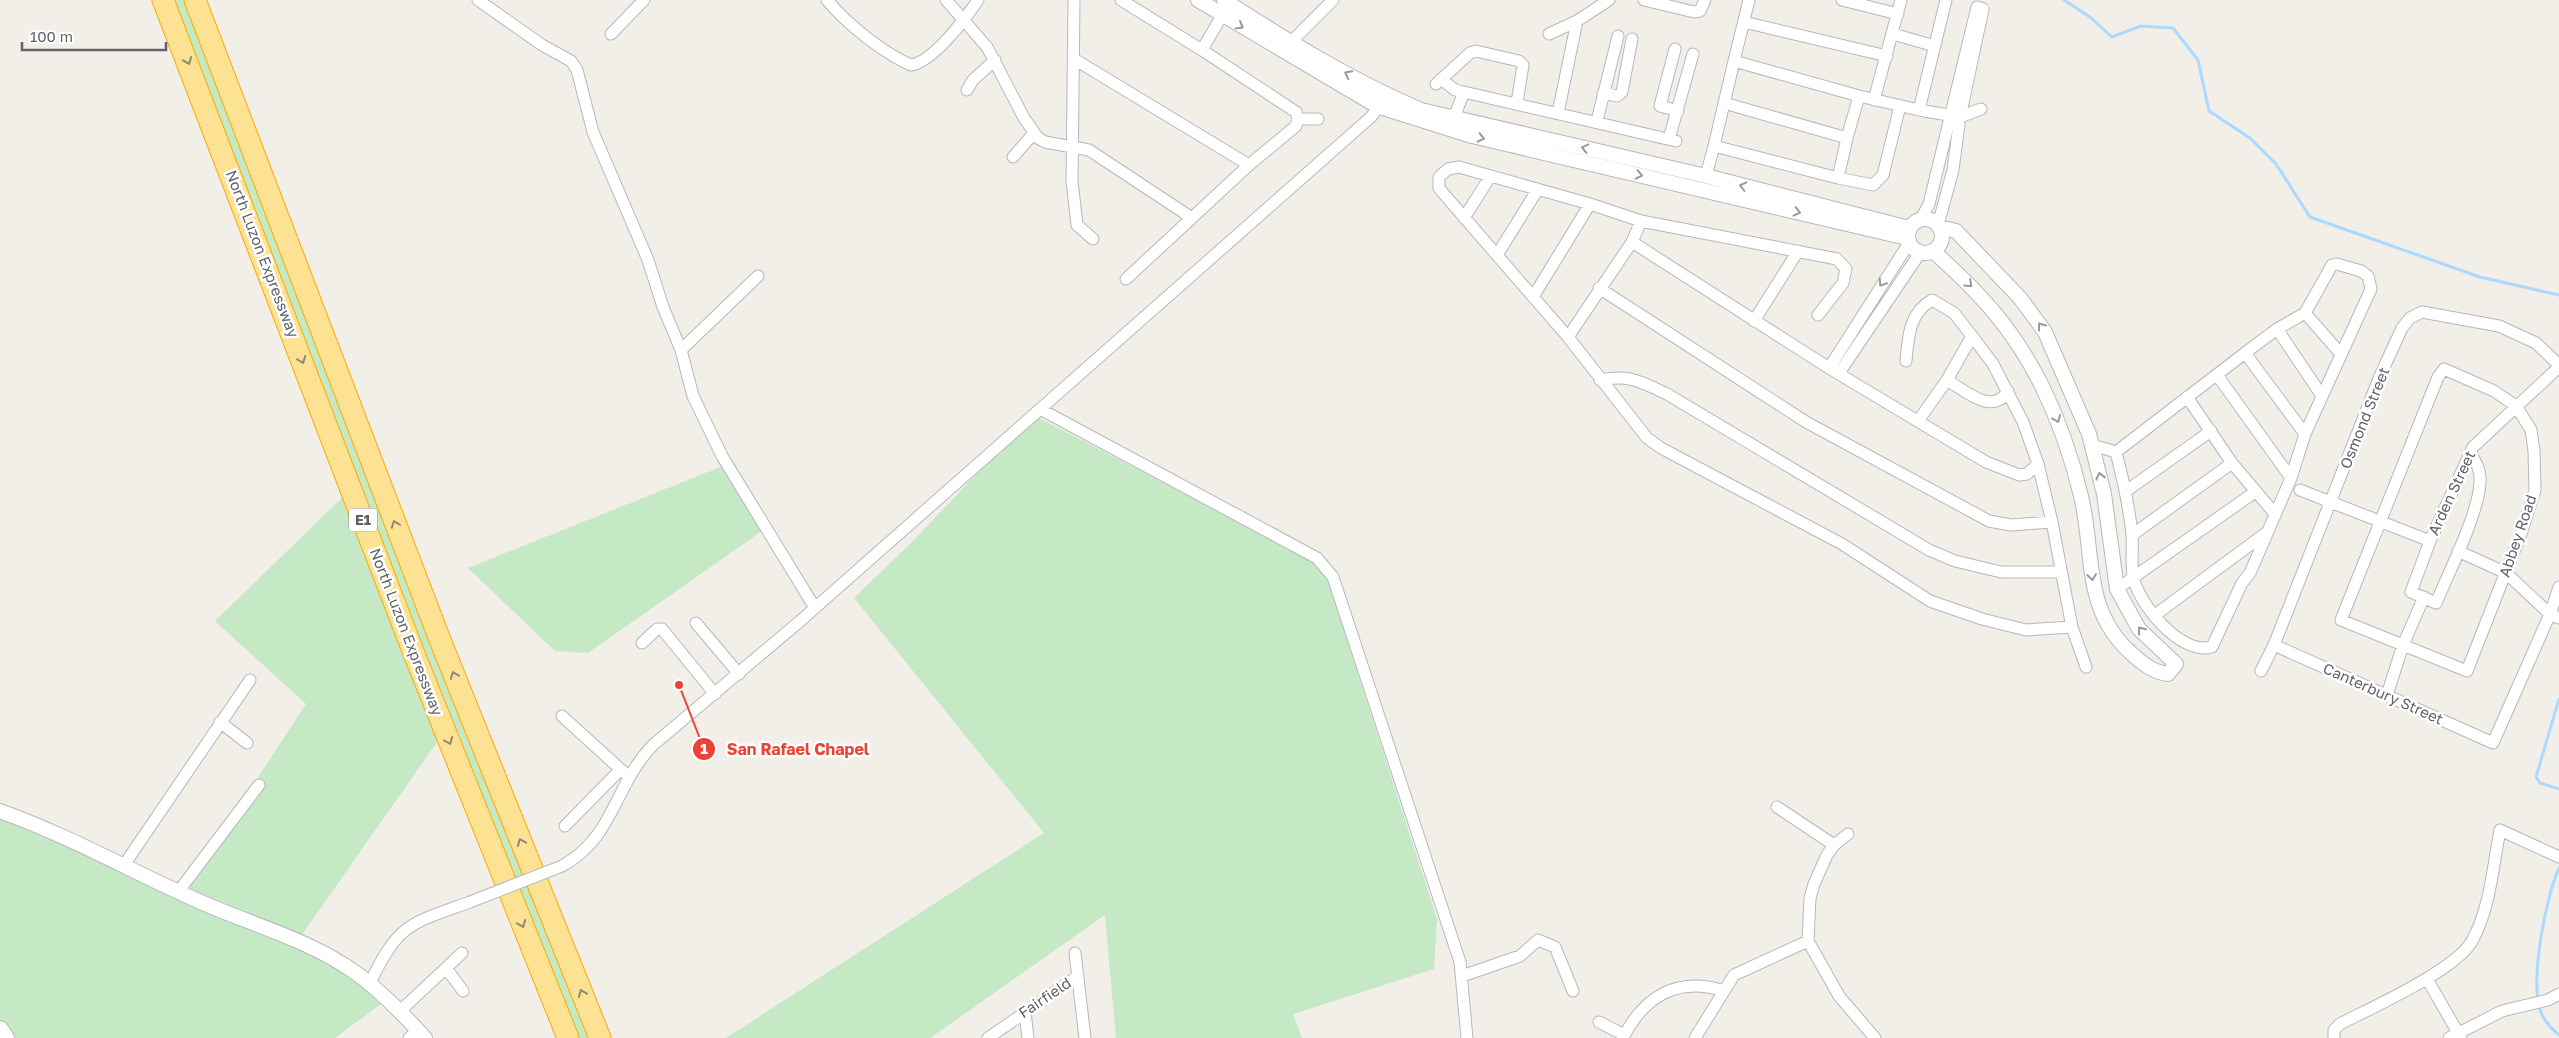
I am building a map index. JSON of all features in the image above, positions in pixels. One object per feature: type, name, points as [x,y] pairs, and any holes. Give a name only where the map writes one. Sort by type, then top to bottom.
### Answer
[{"type":"highway","name":"North Luzon Expressway","points":[[163,0],[413,651],[568,1038]]},
{"type":"highway","name":"North Luzon Expressway","points":[[195,0],[440,640],[600,1038]]},
{"type":"main road","points":[[0,1029],[6,1038]]},
{"type":"street","points":[[478,0],[542,45],[571,61],[577,70],[593,132],[648,260],[663,307],[680,350],[692,396],[722,456],[815,608]]},
{"type":"street","points":[[611,34],[644,0]]},
{"type":"street","points":[[827,0],[838,13],[860,31],[911,65],[924,61],[964,21],[978,0]]},
{"type":"street","points":[[946,0],[995,60],[1034,133],[1045,142],[1088,150],[1192,218]]},
{"type":"street","points":[[1074,0],[1072,146],[1075,215],[1078,225],[1093,239]]},
{"type":"street","points":[[1122,0],[1296,112],[1298,119],[1296,126],[1249,165],[1126,279]]},
{"type":"street","points":[[1198,0],[1225,6],[1377,106],[1706,176],[1909,236],[1926,252],[1972,286],[2000,316],[2024,352],[2050,403],[2071,457],[2089,538],[2094,594],[2102,614],[2118,642],[2145,666],[2168,674],[2176,664],[2139,629],[2119,593],[2104,494],[2089,434]]},
{"type":"street","points":[[1287,46],[1333,0]]},
{"type":"street","points":[[1549,34],[1577,21],[1609,0]]},
{"type":"street","points":[[1644,0],[1694,12],[1700,11],[1705,0]]},
{"type":"street","points":[[1706,176],[1749,0]]},
{"type":"street","points":[[1842,0],[1898,14]]},
{"type":"street","points":[[1874,100],[1901,0]]},
{"type":"street","points":[[1919,110],[1946,0]]},
{"type":"street","points":[[1202,50],[1225,6]]},
{"type":"street","points":[[1834,370],[1929,204],[1955,116],[1980,8]]},
{"type":"street","points":[[1558,113],[1577,21]]},
{"type":"street","points":[[1744,22],[1887,56]]},
{"type":"street","points":[[1893,34],[1935,46]]},
{"type":"street","points":[[1597,121],[1604,94],[1614,35],[1634,39],[1622,92],[1617,96],[1604,94]]},
{"type":"street","points":[[1287,46],[1376,91],[1447,122],[1472,136],[1909,236]]},
{"type":"street","points":[[1517,103],[1524,70],[1519,61],[1476,51],[1470,53],[1439,81],[1459,91],[1597,121],[1673,140],[1678,111],[1694,54],[1672,49],[1660,106],[1678,111]]},
{"type":"street","points":[[1074,59],[1249,165]]},
{"type":"street","points":[[967,90],[973,80],[995,60]]},
{"type":"street","points":[[1734,61],[1874,100],[1919,110],[1955,116],[1981,109]]},
{"type":"street","points":[[565,826],[639,760],[653,745],[815,608],[1370,117],[1377,106],[1376,91]]},
{"type":"street","points":[[1447,122],[1459,91]]},
{"type":"street","points":[[1838,178],[1859,96]]},
{"type":"street","points":[[1724,103],[1847,138]]},
{"type":"street","points":[[1714,146],[1868,186],[1877,183],[1883,175],[1900,106]]},
{"type":"street","points":[[1834,370],[1926,252],[1942,240],[1939,228],[1953,170],[1955,116]]},
{"type":"street","points":[[1298,119],[1318,119]]},
{"type":"street","points":[[1013,157],[1034,133]]},
{"type":"street","points":[[1818,315],[1843,282],[1846,269],[1837,259],[1641,221],[1538,189],[1452,167],[1439,177],[1439,188],[1568,337],[1647,438],[1661,448],[1842,544],[1930,601],[1982,619],[2026,630],[2072,627]]},
{"type":"street","points":[[1464,218],[1490,177]]},
{"type":"street","points":[[1497,255],[1538,189]]},
{"type":"street","points":[[1533,297],[1590,204]]},
{"type":"street","points":[[1921,219],[1930,220],[1939,228],[1956,231],[2020,298],[2045,332],[2092,445],[2116,452]]},
{"type":"street","points":[[1568,337],[1599,288],[1632,242],[1641,221]]},
{"type":"street","points":[[1632,242],[1754,321],[1986,462],[2019,475],[2027,474],[2038,464]]},
{"type":"street","points":[[1754,321],[1798,251]]},
{"type":"street","points":[[2332,265],[2343,265],[2368,276],[2371,290],[2340,353],[2305,434],[2291,478],[2250,573],[2242,583],[2212,647],[2200,648],[2170,633],[2142,599],[2136,583],[2126,491],[2116,452],[2245,353],[2277,330],[2306,313],[2332,265]]},
{"type":"street","points":[[680,350],[758,276]]},
{"type":"street","points":[[1599,288],[1806,422],[1990,521],[2011,525],[2052,522]]},
{"type":"street","points":[[1906,361],[1911,324],[1925,304],[1932,300],[1954,313],[1993,364],[2023,422],[2038,464],[2052,522],[2072,627],[2086,667]]},
{"type":"street","name":"Osmond Street","points":[[2261,671],[2274,644],[2380,376],[2402,328],[2415,315],[2422,312],[2500,326],[2536,343],[2559,366]]},
{"type":"street","points":[[2306,313],[2340,353]]},
{"type":"street","points":[[2277,330],[2322,396]]},
{"type":"street","points":[[1918,421],[1947,380],[1972,336]]},
{"type":"street","points":[[2245,353],[2305,434]]},
{"type":"street","name":"Arden Street","points":[[2424,597],[2411,592],[2430,542],[2478,440],[2559,366]]},
{"type":"street","name":"Abbey Road","points":[[2444,369],[2494,392],[2516,406],[2531,430],[2535,459],[2535,490],[2522,531],[2467,671],[2341,620],[2380,520],[2441,371],[2444,369]]},
{"type":"street","points":[[2217,375],[2291,478]]},
{"type":"street","points":[[1600,380],[1620,376],[1638,380],[1667,394],[1929,550],[1955,561],[2001,572],[2060,572]]},
{"type":"street","points":[[1947,380],[1982,400],[1994,403],[2003,399],[2008,392]]},
{"type":"street","points":[[2187,397],[2232,463],[2275,514]]},
{"type":"street","points":[[1040,409],[1317,558],[1333,577],[1460,962],[1467,1038]]},
{"type":"street","points":[[2126,491],[2211,431]]},
{"type":"street","points":[[2388,695],[2403,645],[2424,597],[2436,603],[2476,503],[2480,482],[2478,466],[2470,454]]},
{"type":"street","points":[[2132,536],[2232,463]]},
{"type":"street","points":[[2300,490],[2380,520],[2430,542]]},
{"type":"street","points":[[2119,593],[2136,583],[2255,492]]},
{"type":"street","points":[[2155,615],[2267,532]]},
{"type":"street","points":[[2458,552],[2506,573],[2554,616]]},
{"type":"street","points":[[2554,616],[2559,587]]},
{"type":"street","name":"Canterbury Street","points":[[2274,644],[2493,742],[2554,616]]},
{"type":"street","points":[[696,623],[739,674]]},
{"type":"street","points":[[642,643],[657,629],[662,629],[715,694]]},
{"type":"street","points":[[124,865],[250,680]]},
{"type":"street","points":[[562,716],[624,773]]},
{"type":"street","points":[[220,722],[247,743]]},
{"type":"street","points":[[370,983],[389,947],[408,926],[562,866],[580,855],[594,841],[624,773]]},
{"type":"street","points":[[178,892],[259,785]]},
{"type":"street","points":[[1777,807],[1834,845]]},
{"type":"street","points":[[0,811],[124,865],[178,892],[315,949],[370,983],[399,1012],[417,1035]]},
{"type":"street","points":[[2334,1038],[2334,1030],[2340,1024],[2427,979],[2464,952],[2472,942],[2486,900],[2500,830],[2555,854]]},
{"type":"street","points":[[1848,834],[1834,845],[1820,870],[1810,898],[1808,941],[1839,996],[1875,1038]]},
{"type":"street","points":[[1462,976],[1520,956],[1535,941],[1542,940],[1555,947],[1573,991]]},
{"type":"street","points":[[1695,1038],[1734,975],[1808,941]]},
{"type":"street","points":[[1076,953],[1085,1038]]},
{"type":"street","points":[[399,1012],[462,954]]},
{"type":"street","points":[[446,968],[463,991]]},
{"type":"street","name":"Fairfield","points":[[988,1038],[1078,976]]},
{"type":"street","points":[[2427,979],[2456,1036],[2502,1011],[2548,1000],[2559,994]]},
{"type":"street","points":[[1599,1022],[1624,1036],[1641,1010],[1665,992],[1683,986],[1702,986],[1724,991]]},
{"type":"street","points":[[1025,1012],[1028,1038]]},
{"type":"green space","points":[[168,0],[189,0],[592,1038],[574,1038]]},
{"type":"green space","points":[[1039,418],[1306,557],[1325,572],[1437,919],[1434,969],[1293,1014],[1302,1038],[1116,1038],[1105,915],[930,1038],[726,1038],[1044,833],[854,598],[915,539],[988,462]]},
{"type":"green space","points":[[723,466],[762,531],[588,653],[555,651],[468,568]]},
{"type":"green space","points":[[348,492],[442,735],[301,936],[186,887],[306,704],[215,621]]},
{"type":"green space","points":[[0,818],[333,962],[385,1001],[335,1038],[11,1038],[0,1024]]},
{"type":"waterway","points":[[2064,0],[2090,17],[2112,37],[2141,26],[2173,28],[2198,60],[2209,111],[2250,138],[2276,164],[2310,217],[2480,277],[2559,295]]},
{"type":"waterway","points":[[2559,699],[2536,777],[2540,783],[2559,789]]},
{"type":"waterway","points":[[2538,999],[2537,969],[2539,951],[2545,914],[2559,868]]},
{"type":"waterway","points":[[2539,1006],[2546,1022],[2559,1035]]},
{"type":"place","name":"San Rafael Chapel","points":[[679,685]]}]
